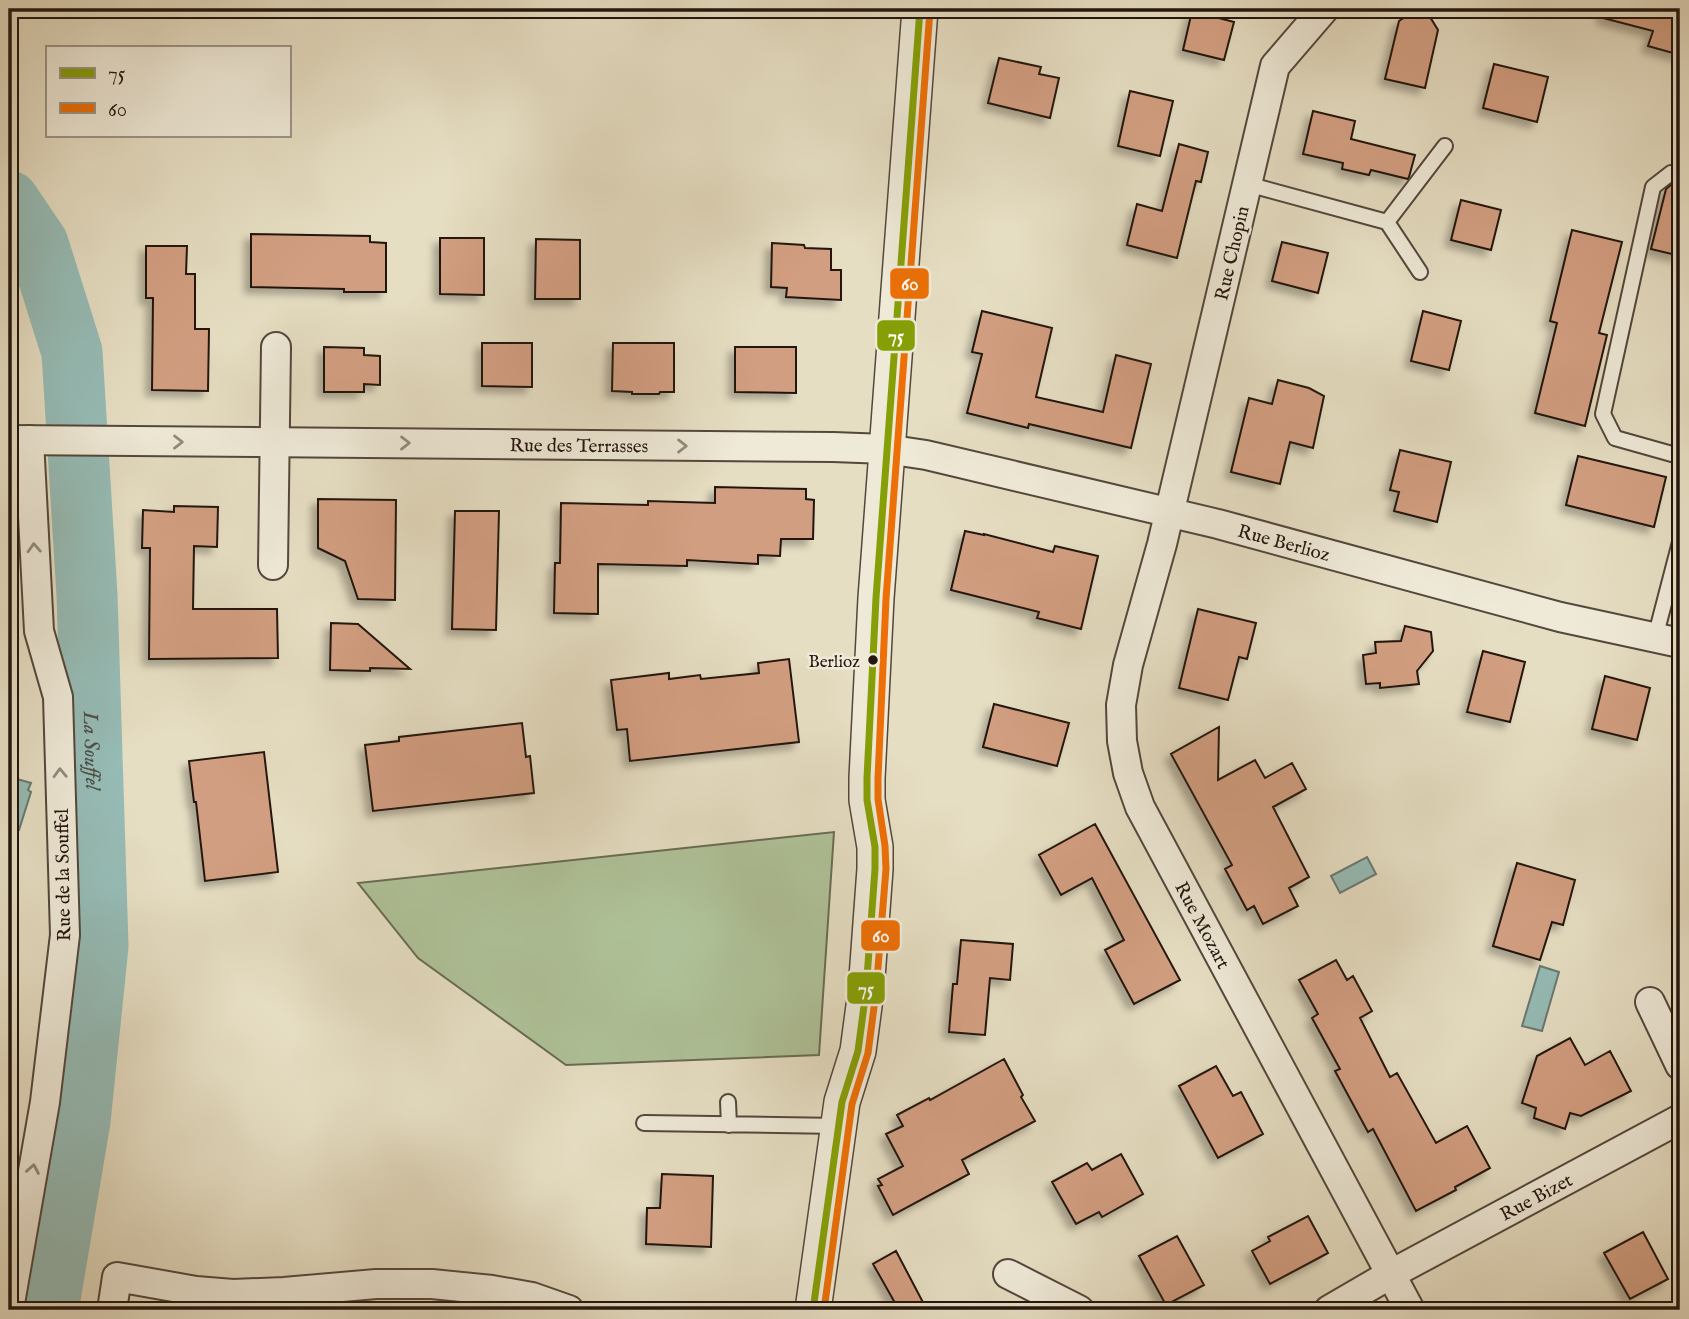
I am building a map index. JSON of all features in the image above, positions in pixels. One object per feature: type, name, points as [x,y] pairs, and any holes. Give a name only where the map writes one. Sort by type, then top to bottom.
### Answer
[{"type":"street","points":[[813,1310],[842,1102],[858,1051],[863,1018],[875,869],[867,778],[876,598],[920,9]]},
{"type":"street","name":"Rue Chopin","points":[[1168,512],[1275,66],[1324,9]]},
{"type":"street","points":[[273,565],[276,347]]},
{"type":"street","name":"Rue des Terrasses","points":[[31,440],[886,449]]},
{"type":"street","name":"Rue de la Souffel","points":[[9,1309],[13,1265],[45,1102],[65,935],[58,697],[38,631],[31,440]]},
{"type":"street","name":"Rue Berlioz","points":[[886,449],[926,455],[1218,524],[1560,617],[1668,640]]},
{"type":"street","name":"Rue Mozart","points":[[1168,512],[1162,544],[1128,665],[1121,705],[1122,741],[1128,773],[1140,807],[1410,1310]]},
{"type":"street","points":[[1650,1002],[1680,1065]]},
{"type":"street","name":"Rue Bizet","points":[[1329,1310],[1391,1274],[1680,1120]]},
{"type":"street","points":[[1008,1274],[1079,1310]]},
{"type":"street","points":[[112,1310],[117,1277],[196,1292],[233,1294],[376,1284],[432,1284],[533,1297],[569,1310]]},
{"type":"lane","points":[[1387,222],[1445,146]]},
{"type":"lane","points":[[1680,175],[1671,173],[1653,187],[1603,414],[1615,438],[1680,458]]},
{"type":"lane","points":[[1247,184],[1387,222],[1420,272]]},
{"type":"lane","points":[[1668,640],[1680,542]]},
{"type":"lane","points":[[728,1102],[729,1125]]},
{"type":"lane","points":[[644,1123],[839,1126]]},
{"type":"green space","points":[[834,832],[819,1055],[566,1065],[418,958],[358,883]]},
{"type":"water","points":[[17,779],[31,783],[28,790],[31,792],[19,830],[9,827],[9,794]]},
{"type":"water","points":[[1367,857],[1376,874],[1340,893],[1331,876]]},
{"type":"water","points":[[1540,966],[1559,972],[1542,1031],[1522,1026]]},
{"type":"building","points":[[1604,9],[1680,9],[1680,55],[1648,46],[1653,31],[1603,18]]},
{"type":"building","points":[[1192,11],[1234,22],[1224,60],[1183,50]]},
{"type":"building","points":[[1411,13],[1430,17],[1438,30],[1425,88],[1385,79],[1399,21]]},
{"type":"building","points":[[999,58],[1041,67],[1039,74],[1059,78],[1050,118],[988,103]]},
{"type":"building","points":[[1494,64],[1548,77],[1537,122],[1483,108]]},
{"type":"building","points":[[1130,91],[1173,101],[1160,156],[1118,146]]},
{"type":"building","points":[[1313,111],[1355,121],[1351,139],[1415,155],[1408,179],[1371,170],[1369,175],[1342,169],[1343,163],[1303,154]]},
{"type":"building","points":[[1179,144],[1208,152],[1201,182],[1196,181],[1177,258],[1127,245],[1137,204],[1162,211]]},
{"type":"building","points":[[1673,183],[1680,184],[1680,256],[1651,249],[1666,189]]},
{"type":"building","points":[[1461,200],[1501,210],[1491,250],[1451,240]]},
{"type":"building","points":[[1572,230],[1622,242],[1599,333],[1607,335],[1585,426],[1535,413],[1557,323],[1550,321]]},
{"type":"building","points":[[251,234],[370,236],[370,242],[386,243],[386,292],[251,287]]},
{"type":"building","points":[[440,238],[484,238],[484,295],[440,294]]},
{"type":"building","points":[[536,239],[580,240],[580,299],[535,299]]},
{"type":"building","points":[[1282,242],[1328,253],[1318,293],[1272,281]]},
{"type":"building","points":[[772,243],[831,249],[831,270],[841,270],[841,300],[786,297],[787,288],[771,287]]},
{"type":"building","points":[[146,246],[187,246],[186,274],[195,274],[195,329],[209,329],[208,391],[152,390],[153,298],[146,298]]},
{"type":"building","points":[[982,311],[1052,328],[1036,397],[1103,412],[1116,355],[1151,364],[1131,448],[1029,424],[1028,428],[967,413],[982,354],[972,352]]},
{"type":"building","points":[[1423,311],[1461,321],[1449,370],[1411,361]]},
{"type":"building","points":[[482,343],[532,343],[532,387],[482,386]]},
{"type":"building","points":[[613,343],[674,343],[674,392],[632,394],[612,391]]},
{"type":"building","points":[[324,347],[364,348],[364,355],[380,356],[380,385],[364,384],[364,392],[324,392]]},
{"type":"building","points":[[735,347],[796,347],[796,393],[735,392]]},
{"type":"building","points":[[1278,380],[1309,388],[1324,396],[1313,448],[1290,442],[1280,484],[1231,472],[1249,398],[1272,404]]},
{"type":"building","points":[[1400,450],[1451,462],[1437,522],[1394,511],[1399,492],[1390,490]]},
{"type":"building","points":[[1578,456],[1666,477],[1654,527],[1566,505]]},
{"type":"building","points":[[715,487],[806,489],[806,499],[814,500],[813,539],[781,539],[780,556],[758,555],[758,564],[687,560],[687,566],[598,564],[598,614],[554,613],[555,563],[560,563],[561,503],[715,503]]},
{"type":"building","points":[[318,499],[396,500],[395,600],[358,599],[345,561],[318,548]]},
{"type":"building","points":[[174,506],[218,507],[217,547],[194,546],[193,609],[277,609],[278,658],[149,659],[150,548],[142,548],[143,510],[174,512]]},
{"type":"building","points":[[455,511],[499,511],[496,630],[452,629]]},
{"type":"building","points":[[965,531],[1053,552],[1055,546],[1098,556],[1081,629],[1037,618],[1039,612],[951,590]]},
{"type":"building","points":[[1198,609],[1256,623],[1247,659],[1239,657],[1228,700],[1179,688]]},
{"type":"building","points":[[331,623],[358,624],[410,669],[330,670]]},
{"type":"building","points":[[1405,626],[1431,632],[1433,651],[1417,671],[1419,684],[1380,688],[1380,683],[1366,684],[1363,655],[1376,653],[1375,642],[1401,641]]},
{"type":"building","points":[[1483,651],[1525,662],[1510,722],[1467,712]]},
{"type":"building","points":[[789,659],[799,742],[630,761],[627,729],[617,730],[611,680],[669,673],[669,679],[700,675],[701,679],[759,673],[758,663]]},
{"type":"building","points":[[1605,676],[1650,688],[1637,740],[1592,729]]},
{"type":"building","points":[[994,704],[1069,723],[1057,766],[983,747]]},
{"type":"building","points":[[522,723],[526,757],[530,756],[534,793],[373,811],[365,745],[399,741],[399,737]]},
{"type":"building","points":[[1219,727],[1218,780],[1255,760],[1265,778],[1292,763],[1306,789],[1273,807],[1309,877],[1289,888],[1298,906],[1263,924],[1254,906],[1247,910],[1225,869],[1232,865],[1171,754]]},
{"type":"building","points":[[264,752],[278,872],[205,881],[189,761]]},
{"type":"building","points":[[1095,824],[1180,980],[1134,1004],[1105,950],[1124,940],[1092,878],[1061,895],[1039,855]]},
{"type":"building","points":[[1517,863],[1575,880],[1563,925],[1552,922],[1540,960],[1493,946]]},
{"type":"building","points":[[961,940],[1013,944],[1010,980],[990,978],[985,1035],[949,1032],[953,984],[957,984]]},
{"type":"building","points":[[1336,960],[1347,980],[1353,976],[1372,1011],[1360,1018],[1390,1077],[1397,1073],[1436,1143],[1467,1126],[1490,1168],[1416,1211],[1373,1129],[1368,1132],[1335,1071],[1340,1069],[1312,1018],[1318,1014],[1299,980]]},
{"type":"building","points":[[1570,1038],[1585,1065],[1610,1051],[1631,1091],[1581,1116],[1570,1113],[1565,1129],[1534,1118],[1536,1108],[1522,1103],[1537,1056]]},
{"type":"building","points":[[1004,1059],[1035,1121],[962,1160],[969,1174],[893,1215],[878,1186],[882,1185],[878,1179],[903,1166],[886,1134],[903,1126],[897,1115]]},
{"type":"building","points":[[1216,1066],[1233,1096],[1241,1092],[1263,1134],[1218,1158],[1179,1086]]},
{"type":"building","points":[[1121,1154],[1143,1194],[1102,1217],[1099,1212],[1076,1224],[1052,1182],[1087,1163],[1092,1170]]},
{"type":"building","points":[[662,1174],[713,1176],[711,1247],[646,1244],[647,1208],[660,1208]]},
{"type":"building","points":[[1308,1216],[1328,1253],[1270,1284],[1252,1251],[1270,1241],[1268,1237]]},
{"type":"building","points":[[1643,1232],[1668,1279],[1630,1299],[1604,1253]]},
{"type":"building","points":[[1177,1236],[1204,1285],[1166,1305],[1139,1256]]},
{"type":"building","points":[[896,1251],[927,1310],[899,1310],[873,1264]]},
{"type":"waterway","name":"La Souffel","points":[[9,201],[38,244],[72,352],[87,595],[98,946],[80,1121],[48,1310]]},
{"type":"transit line","name":"75","points":[[813,1310],[842,1102],[858,1051],[866,991],[875,869],[867,778],[876,598],[920,9]]},
{"type":"transit line","name":"60","points":[[824,1310],[852,1104],[868,1053],[876,992],[886,869],[878,799],[886,599],[930,10]]},
{"type":"place","name":"Berlioz","points":[[873,660]]}]
